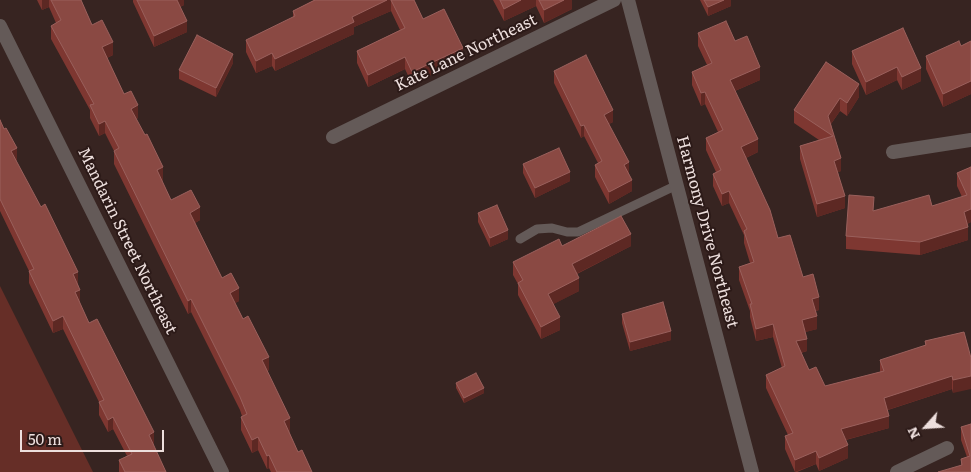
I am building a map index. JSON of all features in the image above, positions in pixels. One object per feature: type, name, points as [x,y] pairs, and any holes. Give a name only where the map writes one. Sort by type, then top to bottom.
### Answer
[{"type":"street","name":"Kate Lane Northeast","points":[[333,137],[614,0]]},
{"type":"street","name":"Harmony Drive Northeast","points":[[628,0],[752,472]]},
{"type":"street","name":"Mandarin Street Northeast","points":[[0,26],[222,472]]},
{"type":"street","points":[[893,152],[971,140]]},
{"type":"street","points":[[897,472],[947,448]]},
{"type":"lane","points":[[520,239],[537,230],[552,228],[567,232],[578,232],[677,185]]},
{"type":"shaded area","points":[[0,286],[93,472],[0,472]]},
{"type":"building","points":[[51,0],[81,0],[92,25],[102,20],[113,42],[102,47],[124,94],[131,91],[138,105],[131,109],[145,135],[147,134],[163,167],[157,170],[171,200],[191,190],[200,207],[190,213],[222,278],[231,273],[239,288],[230,293],[243,319],[248,316],[269,357],[262,360],[290,418],[284,421],[298,452],[302,450],[312,472],[277,472],[258,437],[252,440],[241,417],[247,414],[240,397],[191,299],[188,301],[114,151],[119,148],[105,121],[99,124],[90,105],[94,104],[51,26],[61,20]]},
{"type":"building","points":[[137,0],[177,0],[187,21],[154,36]]},
{"type":"building","points":[[315,0],[387,0],[352,17],[354,22],[275,59],[272,53],[256,61],[246,40],[295,16],[293,11]]},
{"type":"building","points":[[391,0],[414,0],[423,19],[444,9],[463,48],[412,72],[405,57],[368,75],[357,51],[405,28]]},
{"type":"building","points":[[500,0],[521,0],[504,9]]},
{"type":"building","points":[[539,0],[564,0],[544,10]]},
{"type":"building","points":[[704,0],[724,0],[708,7]]},
{"type":"building","points":[[726,21],[735,41],[747,36],[760,67],[730,80],[758,139],[741,147],[770,210],[778,238],[790,235],[803,277],[813,274],[819,297],[812,299],[817,316],[802,320],[807,339],[796,341],[809,370],[816,367],[825,386],[884,371],[880,360],[926,345],[925,341],[964,332],[971,358],[971,376],[953,380],[952,376],[884,398],[889,416],[841,429],[848,445],[819,458],[816,451],[795,460],[785,436],[793,433],[766,375],[785,366],[773,324],[756,329],[750,304],[752,304],[739,267],[754,262],[744,231],[747,229],[729,191],[722,194],[713,174],[721,170],[706,138],[723,130],[705,92],[701,93],[692,72],[712,63],[698,33]]},
{"type":"building","points":[[903,28],[921,68],[902,77],[897,67],[866,82],[852,51]]},
{"type":"building","points":[[197,35],[233,54],[216,88],[179,70]]},
{"type":"building","points":[[959,41],[961,46],[971,41],[971,81],[943,94],[926,56]]},
{"type":"building","points":[[586,55],[613,110],[604,115],[629,162],[624,165],[632,180],[609,192],[595,165],[602,161],[584,125],[581,126],[554,71]]},
{"type":"building","points":[[826,62],[859,84],[847,103],[840,98],[828,116],[841,158],[834,161],[845,196],[817,204],[800,146],[833,136],[794,110]]},
{"type":"building","points":[[0,120],[17,148],[11,151],[41,207],[45,204],[78,272],[73,274],[80,290],[75,292],[89,323],[97,319],[154,432],[149,435],[166,472],[125,472],[119,460],[132,454],[113,417],[108,420],[99,402],[104,400],[63,316],[53,321],[29,271],[34,269],[0,199]]},
{"type":"building","points":[[559,148],[570,172],[535,188],[523,164]]},
{"type":"building","points":[[971,167],[971,209],[964,212],[968,227],[920,242],[846,236],[849,195],[874,197],[873,211],[929,195],[932,206],[967,195],[957,173]]},
{"type":"building","points":[[497,205],[508,230],[490,238],[478,213]]},
{"type":"building","points":[[621,216],[631,234],[572,264],[579,278],[548,294],[560,317],[541,327],[518,283],[523,280],[513,262],[559,239],[562,246]]},
{"type":"building","points":[[663,302],[671,331],[630,342],[622,314]]},
{"type":"building","points":[[476,373],[484,388],[464,398],[456,383]]},
{"type":"building","points":[[971,424],[971,472],[938,472],[962,465],[961,459],[970,456],[961,427]]}]
